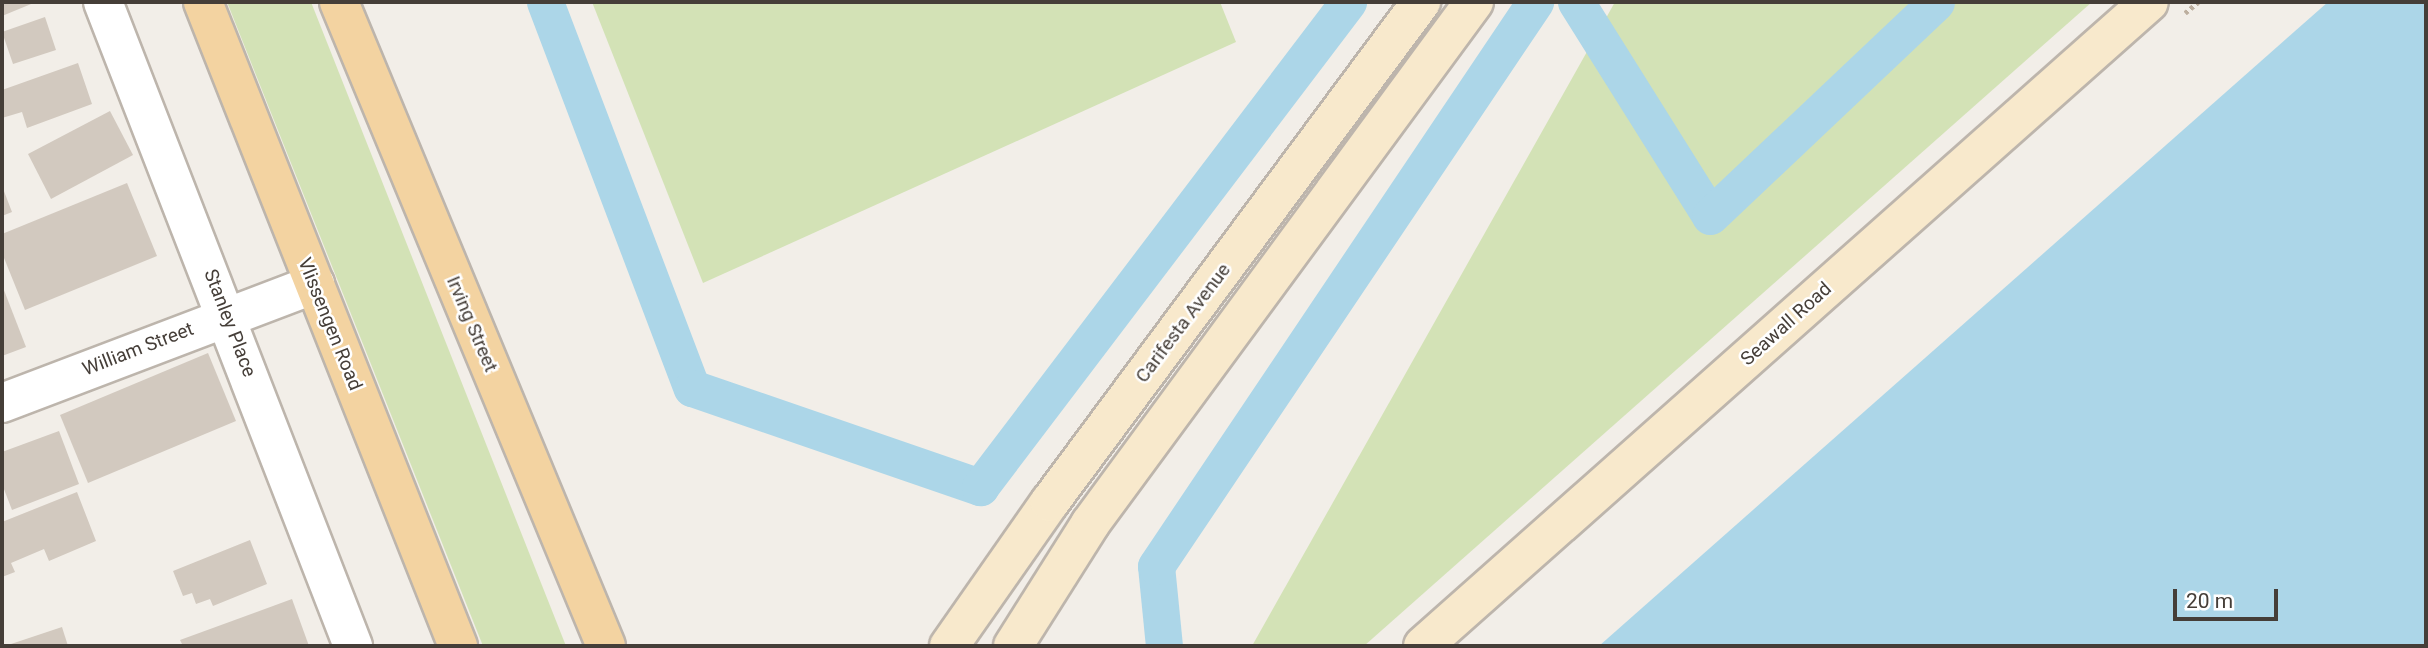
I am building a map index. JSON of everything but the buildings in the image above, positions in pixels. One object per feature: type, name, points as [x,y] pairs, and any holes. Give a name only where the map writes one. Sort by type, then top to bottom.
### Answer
[{"type":"main road","name":"Vlissengen Road","points":[[203,2],[310,285],[458,646]]},
{"type":"main road","name":"Irving Street","points":[[339,2],[609,642]]},
{"type":"main road","name":"Carifesta Avenue","points":[[949,646],[1050,502],[1421,2]]},
{"type":"main road","points":[[1013,646],[1090,524],[1474,2]]},
{"type":"main road","name":"Seawall Road","points":[[1423,646],[2149,2]]},
{"type":"street","name":"Stanley Place","points":[[103,2],[233,312],[353,646]]},
{"type":"street","name":"William Street","points":[[2,403],[233,312],[310,285]]},
{"type":"green space","points":[[227,2],[311,2],[566,646],[483,646]]},
{"type":"green space","points":[[592,2],[1220,2],[1236,42],[703,283]]},
{"type":"green space","points":[[1615,2],[2092,2],[1364,646],[1252,646]]},
{"type":"water","points":[[2328,2],[2426,2],[2426,646],[1599,646]]},
{"type":"waterway","points":[[545,2],[692,388],[980,487],[1348,2]]},
{"type":"waterway","points":[[1164,646],[1156,566],[1535,2]]},
{"type":"waterway","points":[[1576,2],[1710,216],[1936,2]]}]
